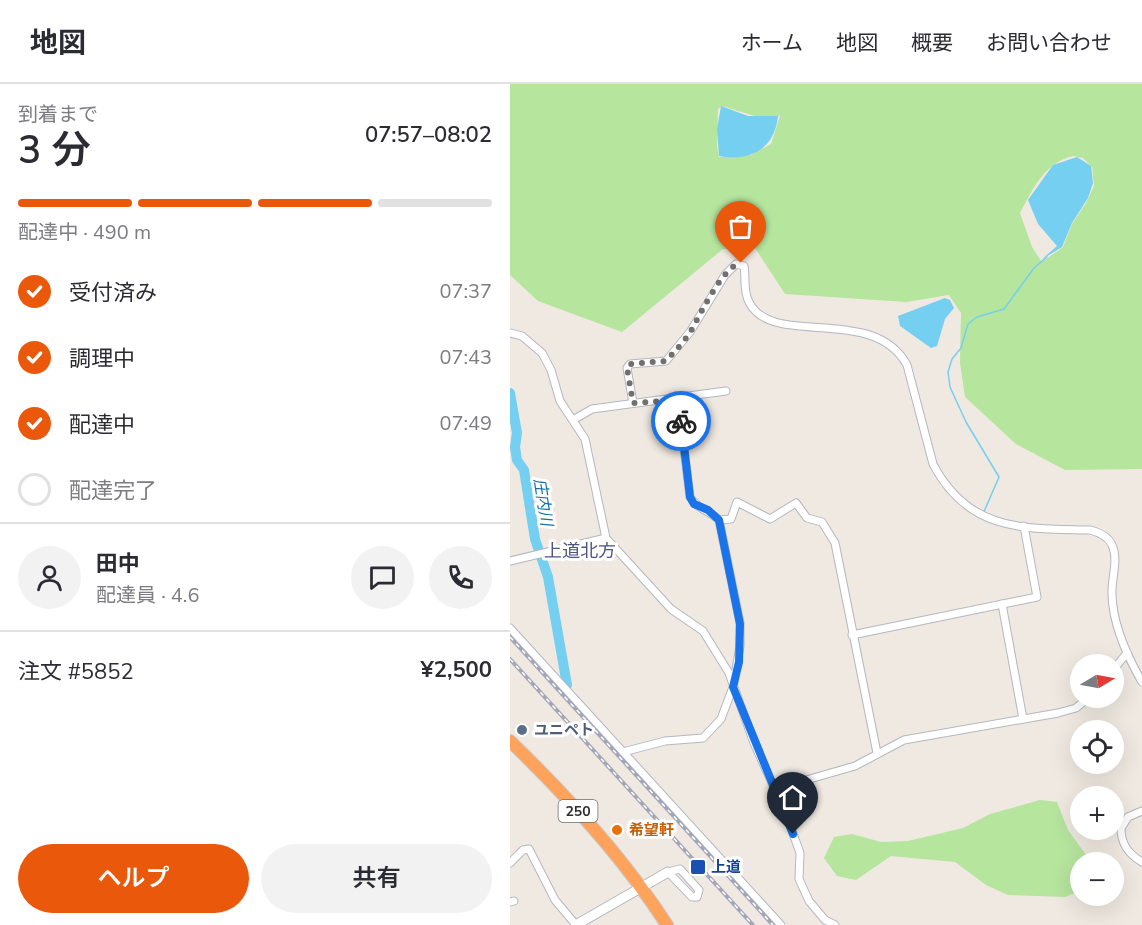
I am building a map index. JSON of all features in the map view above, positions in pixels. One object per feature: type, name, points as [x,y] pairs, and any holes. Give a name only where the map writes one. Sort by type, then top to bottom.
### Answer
[{"type":"highway","name":"250","points":[[510,741],[558,787],[640,887],[667,925]]},
{"type":"street","points":[[633,403],[627,368],[630,364],[666,361],[690,332],[725,275],[733,266],[741,263],[744,266],[748,300],[754,310],[770,321],[786,325],[841,329],[875,336],[899,350],[907,365],[928,450],[940,477],[964,504],[978,515],[1003,523],[1089,530],[1100,533],[1108,540],[1115,558],[1112,598],[1118,629],[1142,682]]},
{"type":"street","points":[[510,333],[522,336],[542,353],[551,370],[560,401],[590,449],[606,538],[671,609],[703,631],[733,687],[800,853],[799,879],[809,901],[825,920],[835,925]]},
{"type":"street","points":[[573,420],[592,409],[678,400],[726,391]]},
{"type":"street","points":[[623,752],[665,741],[703,738],[721,719],[733,687],[739,662],[740,624],[719,520],[708,510],[694,504],[690,497],[678,400]]},
{"type":"street","points":[[719,520],[730,519],[737,502],[770,519],[796,503],[807,518],[822,522],[835,543],[877,753]]},
{"type":"street","points":[[852,634],[1037,597],[1024,526]]},
{"type":"street","points":[[510,561],[606,538]]},
{"type":"street","points":[[1002,604],[1023,719]]},
{"type":"street","points":[[510,628],[781,925]]},
{"type":"street","points":[[1124,657],[1127,653]]},
{"type":"street","points":[[775,789],[855,766],[904,740],[1076,708]]},
{"type":"street","points":[[1142,811],[1128,818],[1121,828],[1124,846],[1131,855],[1142,862]]},
{"type":"street","points":[[510,863],[523,850],[529,849],[555,900],[576,925],[668,872],[682,870],[699,890],[700,896],[692,897],[668,872]]},
{"type":"green space","points":[[510,84],[1142,84],[1142,469],[1065,470],[1016,444],[965,397],[960,363],[961,313],[949,295],[906,302],[785,294],[755,248],[723,249],[622,332],[538,301],[510,275]],"holes":[[[722,106],[758,117],[780,116],[771,144],[751,155],[719,157],[718,109]],[[1073,156],[1083,158],[1092,167],[1094,186],[1072,224],[1063,247],[1042,262],[1032,247],[1020,213],[1040,178],[1054,164]]]},
{"type":"green space","points":[[1040,800],[1057,802],[1070,833],[1070,840],[1075,840],[1084,852],[1070,852],[1070,895],[1065,897],[1008,895],[986,885],[955,862],[891,856],[856,880],[837,876],[824,858],[834,837],[852,834],[881,842],[908,841],[963,828],[990,814]]},
{"type":"water","points":[[721,106],[748,116],[778,116],[772,137],[759,150],[751,154],[741,157],[719,156],[717,129]]},
{"type":"water","points":[[1077,157],[1091,166],[1093,183],[1088,198],[1072,223],[1062,247],[1041,260],[1057,246],[1038,224],[1028,200],[1053,165]]},
{"type":"water","points":[[945,298],[950,300],[954,308],[945,319],[937,346],[931,348],[900,326],[898,316]]},
{"type":"waterway","points":[[983,514],[999,477],[966,422],[950,387],[948,372],[952,359],[961,348],[968,324],[977,317],[1004,309],[1034,268],[1047,257]]},
{"type":"waterway","name":"庄内川","points":[[510,393],[517,433],[515,447],[517,460],[524,470],[535,539],[548,577],[567,685]]},
{"type":"railway","points":[[510,637],[773,925]]},
{"type":"railway","points":[[510,659],[753,925]]},
{"type":"way so far","points":[[681,421],[678,400],[633,403],[627,368],[630,364],[666,361],[690,332],[725,275],[733,266],[741,263]]},
{"type":"place","name":"ユニペト","points":[[522,730]]},
{"type":"place","name":"希望軒","points":[[617,830]]},
{"type":"place","name":"上道","points":[[698,867]]},
{"type":"district","name":"上道北方","points":[[580,551]]},
{"type":"route","points":[[681,421],[690,497],[694,504],[701,509],[708,510],[719,520],[736,603],[740,624],[740,646],[733,687],[793,834]]}]
